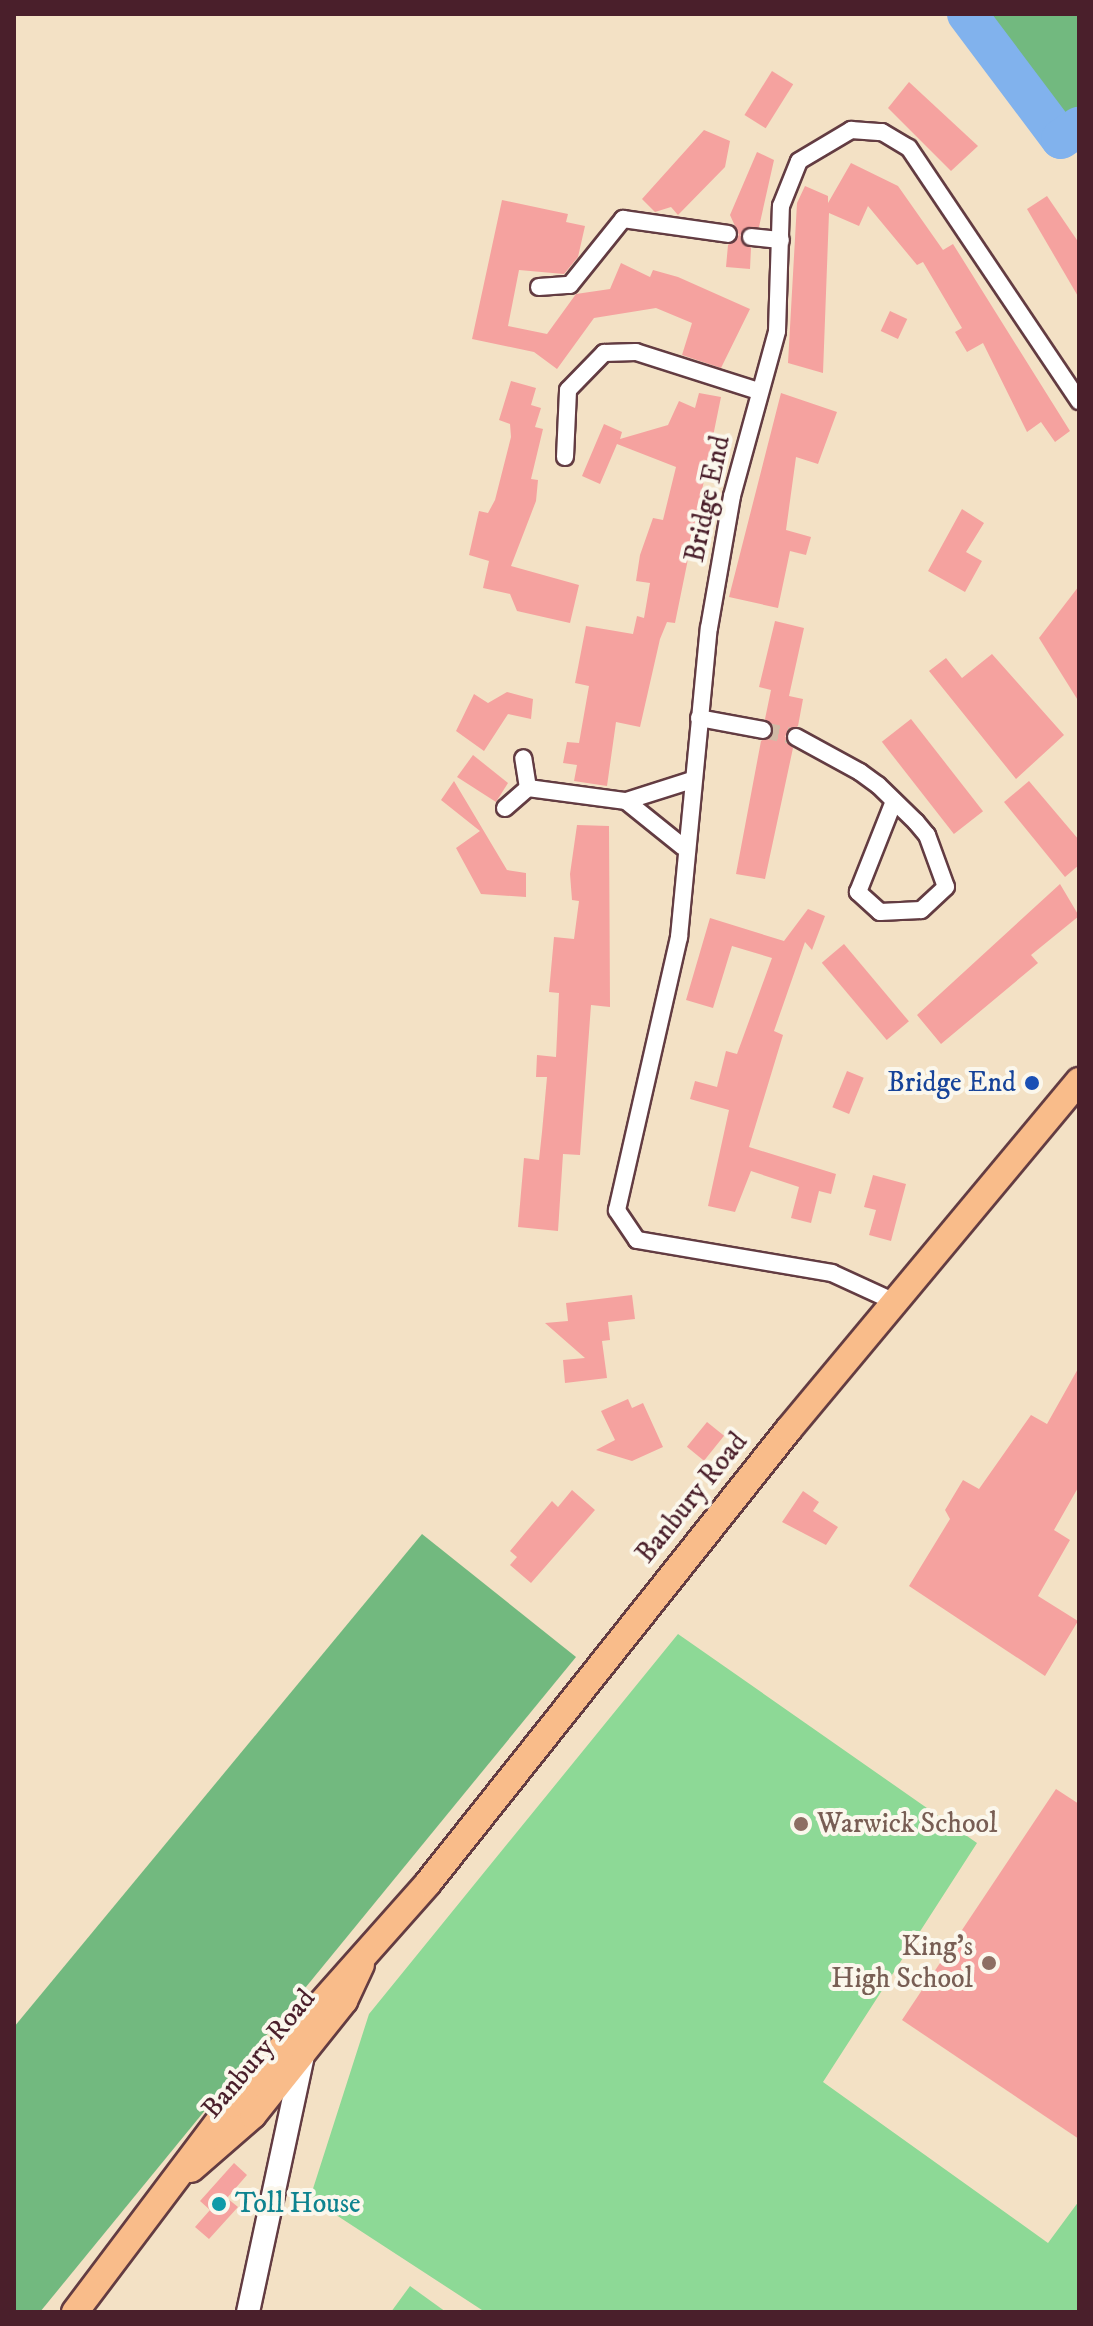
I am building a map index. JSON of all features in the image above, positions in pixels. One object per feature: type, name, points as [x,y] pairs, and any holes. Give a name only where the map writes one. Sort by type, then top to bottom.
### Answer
[{"type":"main road","name":"Banbury Road","points":[[75,2312],[187,2172],[232,2104],[323,1994],[362,1961],[895,1302],[1079,1081]]},
{"type":"main road","name":"Banbury Road","points":[[187,2172],[232,2139],[344,2001],[362,1961]]},
{"type":"street","name":"Bridge End","points":[[895,1302],[832,1273],[637,1240],[619,1220],[628,1149],[679,937],[683,847],[732,496],[780,312],[785,188],[805,156],[851,130],[895,137],[933,176],[1079,401]]},
{"type":"street","points":[[539,287],[570,285],[623,219],[728,234]]},
{"type":"street","points":[[751,237],[781,240]]},
{"type":"street","points":[[565,457],[568,390],[604,353],[636,352],[758,391]]},
{"type":"street","points":[[699,718],[763,730]]},
{"type":"street","points":[[796,737],[860,772],[894,801],[927,835],[944,871],[944,892],[921,910],[880,912],[858,892],[894,801]]},
{"type":"street","points":[[523,758],[528,788]]},
{"type":"street","points":[[505,808],[528,788],[626,801],[692,780]]},
{"type":"street","points":[[626,801],[683,847]]},
{"type":"street","points":[[248,2312],[307,2043]]},
{"type":"green space","points":[[955,14],[1079,14],[1079,149],[1064,158]]},
{"type":"green space","points":[[422,1534],[576,1657],[40,2312],[14,2312],[14,2027]]},
{"type":"green space","points":[[678,1634],[977,1843],[823,2082],[1048,2243],[1079,2201],[1079,2312],[485,2312],[310,2198],[369,2014]]},
{"type":"green space","points":[[410,2286],[446,2312],[391,2312]]},
{"type":"building","points":[[772,71],[793,84],[766,128],[744,115]]},
{"type":"building","points":[[909,82],[978,146],[951,171],[888,108]]},
{"type":"building","points":[[704,130],[730,141],[725,167],[678,215],[671,207],[655,212],[642,199]]},
{"type":"building","points":[[757,152],[774,160],[759,227],[740,235],[751,248],[750,269],[726,267],[728,245],[739,235],[730,215]]},
{"type":"building","points":[[851,163],[898,186],[943,250],[953,244],[1070,431],[1055,442],[1041,422],[1027,432],[983,343],[967,352],[955,332],[962,328],[923,262],[917,265],[868,206],[859,226],[829,213],[823,373],[788,363],[797,203],[805,186],[828,196],[828,203]]},
{"type":"building","points":[[1047,196],[1079,243],[1079,298],[1027,209]]},
{"type":"building","points":[[502,200],[568,214],[566,222],[585,226],[578,257],[564,274],[519,270],[508,326],[547,334],[576,294],[610,289],[621,263],[650,277],[653,270],[678,277],[750,309],[721,368],[682,355],[692,323],[656,308],[594,318],[557,369],[534,352],[472,339]]},
{"type":"building","points":[[890,311],[907,319],[898,339],[881,331]]},
{"type":"building","points":[[511,381],[536,388],[531,405],[541,408],[535,427],[543,429],[531,479],[538,480],[536,501],[511,566],[579,585],[570,623],[517,611],[510,594],[483,588],[489,561],[469,555],[479,511],[488,513],[495,500],[511,437],[510,424],[499,420]]},
{"type":"building","points":[[699,393],[721,397],[675,623],[667,622],[660,639],[640,727],[616,722],[607,786],[574,781],[577,765],[563,763],[567,742],[579,743],[589,686],[575,683],[586,626],[633,634],[637,616],[644,618],[650,583],[636,581],[640,555],[653,518],[663,520],[676,467],[617,444],[600,484],[582,476],[604,424],[622,432],[620,439],[668,425],[679,401],[695,408]]},
{"type":"building","points":[[781,393],[837,412],[818,464],[796,457],[786,530],[811,537],[806,555],[790,551],[778,608],[729,597]]},
{"type":"building","points":[[962,509],[984,523],[966,552],[982,561],[965,592],[928,571]]},
{"type":"building","points":[[1079,586],[1079,702],[1039,638]]},
{"type":"building","points":[[775,621],[804,628],[789,696],[803,699],[798,726],[785,736],[793,748],[765,879],[736,874],[761,741],[774,731],[765,719],[771,690],[759,687]]},
{"type":"building","points":[[992,654],[1064,735],[1016,779],[929,671],[946,658],[962,678]]},
{"type":"building","points":[[507,692],[533,699],[531,719],[508,714],[484,751],[456,731],[474,694],[488,703]]},
{"type":"building","points":[[911,719],[983,811],[954,834],[882,742]]},
{"type":"building","points":[[473,755],[508,783],[496,802],[457,777]]},
{"type":"building","points":[[454,781],[507,870],[526,873],[526,897],[481,894],[456,848],[480,831],[441,800]]},
{"type":"building","points":[[1029,781],[1079,840],[1079,865],[1065,877],[1004,802]]},
{"type":"building","points":[[577,825],[609,826],[610,1007],[591,1005],[580,1155],[563,1154],[558,1231],[518,1227],[524,1158],[539,1160],[547,1077],[536,1077],[537,1055],[556,1057],[559,993],[549,992],[554,937],[574,939],[579,901],[572,900],[570,874]]},
{"type":"building","points":[[1060,884],[1079,916],[1031,955],[1038,963],[941,1044],[917,1015]]},
{"type":"building","points":[[808,909],[825,916],[812,950],[805,942],[774,1031],[783,1035],[749,1147],[836,1174],[831,1194],[819,1191],[811,1223],[791,1218],[799,1187],[751,1171],[735,1212],[708,1206],[729,1110],[690,1099],[695,1081],[717,1087],[726,1051],[737,1054],[772,958],[732,946],[713,1008],[686,1000],[710,918],[784,941]]},
{"type":"building","points":[[844,944],[909,1021],[887,1040],[822,963]]},
{"type":"building","points":[[847,1071],[864,1078],[849,1114],[832,1107]]},
{"type":"building","points":[[873,1175],[906,1184],[891,1241],[869,1235],[876,1210],[864,1207]]},
{"type":"building","points":[[632,1295],[635,1319],[608,1322],[610,1340],[602,1341],[607,1378],[565,1383],[563,1360],[585,1358],[545,1323],[568,1321],[566,1303]]},
{"type":"building","points":[[1079,1367],[1079,1486],[1054,1530],[1070,1540],[1038,1596],[1078,1621],[1045,1676],[909,1586],[950,1519],[945,1510],[963,1480],[979,1489],[1031,1415],[1047,1424]]},
{"type":"building","points":[[628,1399],[632,1408],[643,1403],[663,1447],[632,1461],[596,1450],[615,1440],[601,1411]]},
{"type":"building","points":[[707,1422],[724,1436],[704,1461],[687,1447]]},
{"type":"building","points":[[572,1490],[595,1510],[531,1583],[510,1565],[517,1557],[510,1551],[552,1501],[558,1507]]},
{"type":"building","points":[[803,1491],[819,1502],[813,1511],[838,1527],[826,1545],[782,1522]]},
{"type":"building","name":"King's High School","points":[[1056,1789],[1079,1804],[1079,2139],[902,2020]]},
{"type":"building","name":"Toll House","points":[[234,2163],[247,2175],[227,2198],[238,2207],[209,2239],[195,2227],[210,2210],[200,2201]]},
{"type":"waterway","points":[[967,14],[1061,139],[1079,127]]},
{"type":"tunnel","points":[[763,730],[796,737]]},
{"type":"place","name":"Bridge End","points":[[1032,1083]]},
{"type":"place","name":"Warwick School","points":[[801,1824]]},
{"type":"place","name":"King's High School","points":[[989,1963]]},
{"type":"place","name":"Toll House","points":[[219,2204]]}]
